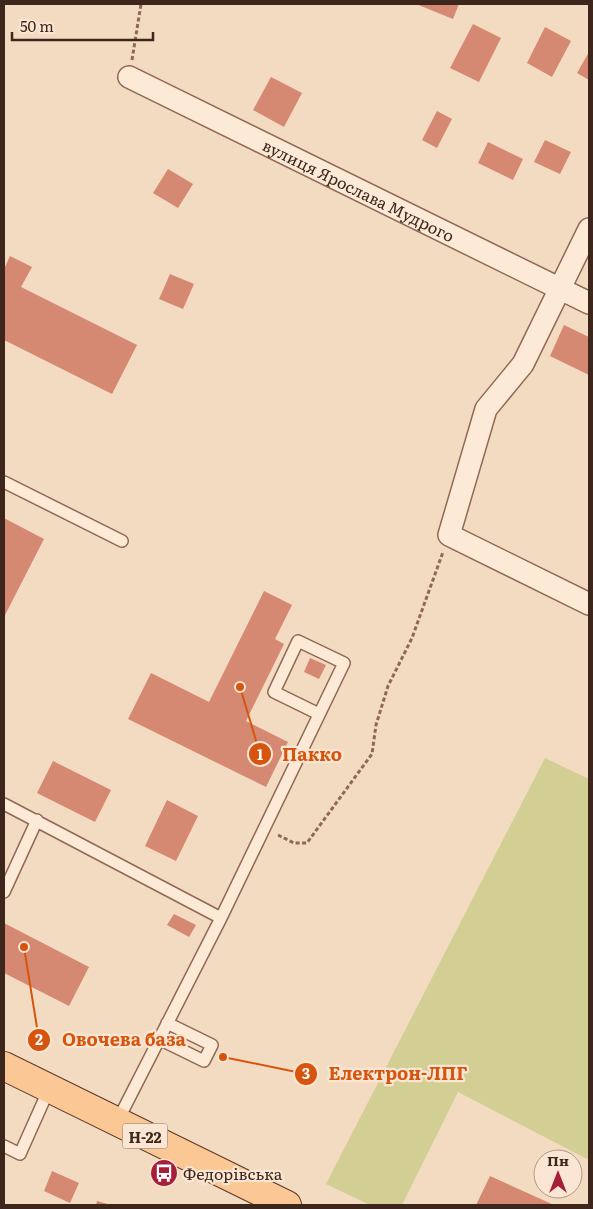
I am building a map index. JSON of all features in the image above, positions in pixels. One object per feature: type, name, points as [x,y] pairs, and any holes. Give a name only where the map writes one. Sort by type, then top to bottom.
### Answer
[{"type":"main road","name":"Н-22","points":[[4,1066],[287,1205]]},
{"type":"street","name":"вулиця Ярослава Мудрого","points":[[129,76],[589,303]]},
{"type":"street","points":[[589,229],[523,364],[486,409],[449,535],[589,604]]},
{"type":"lane","points":[[4,482],[122,541]]},
{"type":"lane","points":[[117,1122],[220,918],[344,663],[298,641],[274,692],[319,714]]},
{"type":"lane","points":[[4,804],[220,918]]},
{"type":"lane","points":[[4,892],[37,820]]},
{"type":"lane","points":[[159,1039],[204,1061],[212,1045],[167,1023]]},
{"type":"lane","points":[[4,1146],[20,1154],[49,1089]]},
{"type":"path","points":[[129,76],[141,4]]},
{"type":"path","points":[[264,828],[294,843],[308,843],[372,754],[376,725],[388,686],[412,638],[449,535]]},
{"type":"shaded area","points":[[545,758],[589,779],[589,1160],[583,1157],[583,1149],[568,1149],[458,1092],[402,1205],[370,1205],[326,1184]]},
{"type":"building","points":[[416,4],[459,4],[453,19]]},
{"type":"building","points":[[473,24],[501,38],[479,82],[450,68]]},
{"type":"building","points":[[545,27],[571,41],[552,77],[527,63]]},
{"type":"building","points":[[589,52],[589,80],[577,73]]},
{"type":"building","points":[[271,77],[302,93],[284,127],[253,110]]},
{"type":"building","points":[[437,111],[452,119],[437,148],[422,140]]},
{"type":"building","points":[[545,140],[571,152],[560,174],[534,162]]},
{"type":"building","points":[[488,142],[523,159],[513,180],[478,163]]},
{"type":"building","points":[[168,169],[193,184],[178,208],[153,193]]},
{"type":"building","points":[[10,256],[32,267],[21,287],[137,345],[112,394],[4,340],[4,269]]},
{"type":"building","points":[[170,274],[194,284],[183,309],[159,299]]},
{"type":"building","points":[[564,325],[589,337],[589,375],[550,356]]},
{"type":"building","points":[[4,518],[44,539],[4,617]]},
{"type":"building","points":[[264,591],[292,605],[275,639],[284,644],[246,721],[288,742],[266,787],[128,719],[151,673],[209,702]]},
{"type":"building","points":[[310,658],[326,665],[319,679],[304,672]]},
{"type":"building","points":[[53,761],[111,790],[95,822],[37,793]]},
{"type":"building","points":[[167,800],[198,816],[176,861],[145,846]]},
{"type":"building","points":[[174,914],[196,925],[189,937],[167,925]]},
{"type":"building","points":[[4,923],[89,967],[69,1006],[4,973]]},
{"type":"building","points":[[52,1171],[79,1183],[70,1203],[44,1191]]},
{"type":"building","points":[[490,1176],[533,1195],[533,1199],[541,1199],[554,1205],[476,1205]]},
{"type":"building","points":[[97,1201],[111,1205],[96,1205]]},
{"type":"place","name":"Пакко","points":[[240,687]]},
{"type":"place","name":"Овочева база","points":[[24,947]]},
{"type":"place","name":"Електрон-ЛПГ","points":[[223,1057]]},
{"type":"place","name":"Федорівська","points":[[164,1173]]}]
